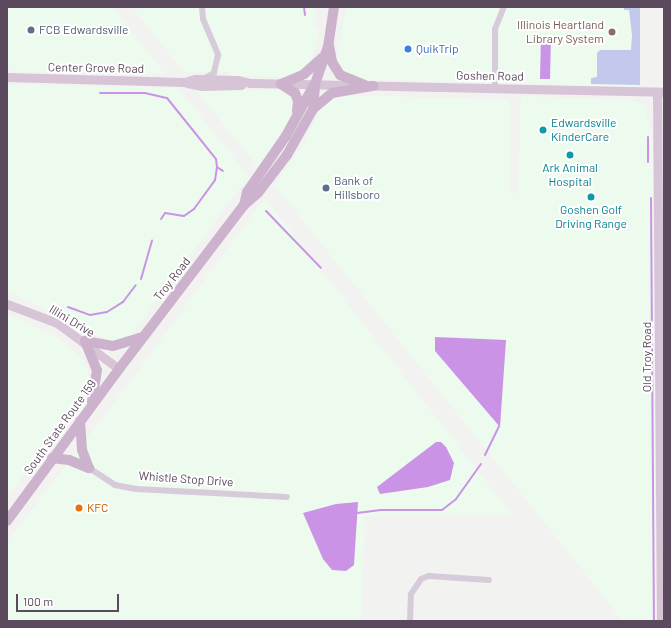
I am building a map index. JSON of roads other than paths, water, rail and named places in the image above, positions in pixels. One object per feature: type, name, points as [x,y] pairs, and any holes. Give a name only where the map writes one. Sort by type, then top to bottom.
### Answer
[{"type":"main road","name":"Troy Road","points":[[244,205],[247,192],[263,171],[315,84],[329,42],[334,7]]},
{"type":"main road","points":[[329,42],[332,62],[340,75],[370,86]]},
{"type":"main road","points":[[296,117],[297,96],[281,84],[304,74],[326,53]]},
{"type":"main road","name":"Troy Road","points":[[119,369],[244,205],[258,193],[280,166],[313,109],[315,84]]},
{"type":"main road","points":[[313,109],[332,93],[370,86]]},
{"type":"main road","points":[[85,341],[113,346],[144,337]]},
{"type":"main road","points":[[85,341],[97,370],[90,408]]},
{"type":"main road","name":"South State Route 159","points":[[7,521],[119,369]]},
{"type":"main road","points":[[80,421],[82,450],[88,468]]},
{"type":"main road","name":"Whistle Stop Drive","points":[[52,458],[68,460],[88,468]]},
{"type":"street","points":[[195,79],[209,78],[214,73],[218,55],[204,19],[202,7]]},
{"type":"street","points":[[495,88],[495,29],[504,7]]},
{"type":"street","name":"Center Grove Road","points":[[7,77],[184,82],[208,86],[250,83],[315,84]]},
{"type":"street","name":"Center Grove Road","points":[[184,82],[195,79],[238,80],[250,83]]},
{"type":"street","name":"Goshen Road","points":[[315,84],[660,92]]},
{"type":"street","name":"Old Troy Road","points":[[660,92],[662,446],[661,621]]},
{"type":"street","name":"Illini Drive","points":[[7,304],[41,315],[85,341],[119,369]]},
{"type":"street","name":"Whistle Stop Drive","points":[[88,468],[115,485],[129,488],[287,496]]},
{"type":"street","points":[[410,621],[411,594],[421,579],[429,576],[489,580]]},
{"type":"waterway","points":[[304,7],[305,15]]},
{"type":"waterway","points":[[100,93],[145,93],[167,98],[216,159],[217,167],[223,171]]},
{"type":"waterway","points":[[648,137],[648,162]]},
{"type":"waterway","points":[[161,219],[165,213],[184,216],[194,209],[215,180],[217,167]]},
{"type":"waterway","points":[[651,198],[654,621]]},
{"type":"waterway","points":[[266,211],[321,268]]},
{"type":"waterway","points":[[141,279],[152,241]]},
{"type":"waterway","points":[[68,307],[90,315],[107,312],[123,302],[136,285]]},
{"type":"waterway","points":[[664,374],[664,403]]},
{"type":"waterway","points":[[485,455],[499,426]]},
{"type":"waterway","points":[[357,513],[381,510],[442,510],[456,499],[481,464]]},
{"type":"place","name":"FCB Edwardsville","points":[[31,30]]},
{"type":"place","name":"Illinois Heartland Library System","points":[[612,32]]},
{"type":"place","name":"QuikTrip","points":[[408,49]]},
{"type":"place","name":"Edwardsville KinderCare","points":[[543,130]]},
{"type":"place","name":"Ark Animal Hospital","points":[[570,155]]},
{"type":"place","name":"Bank of Hillsboro","points":[[326,188]]},
{"type":"place","name":"Goshen Golf Driving Range","points":[[591,197]]},
{"type":"place","name":"KFC","points":[[79,508]]}]
